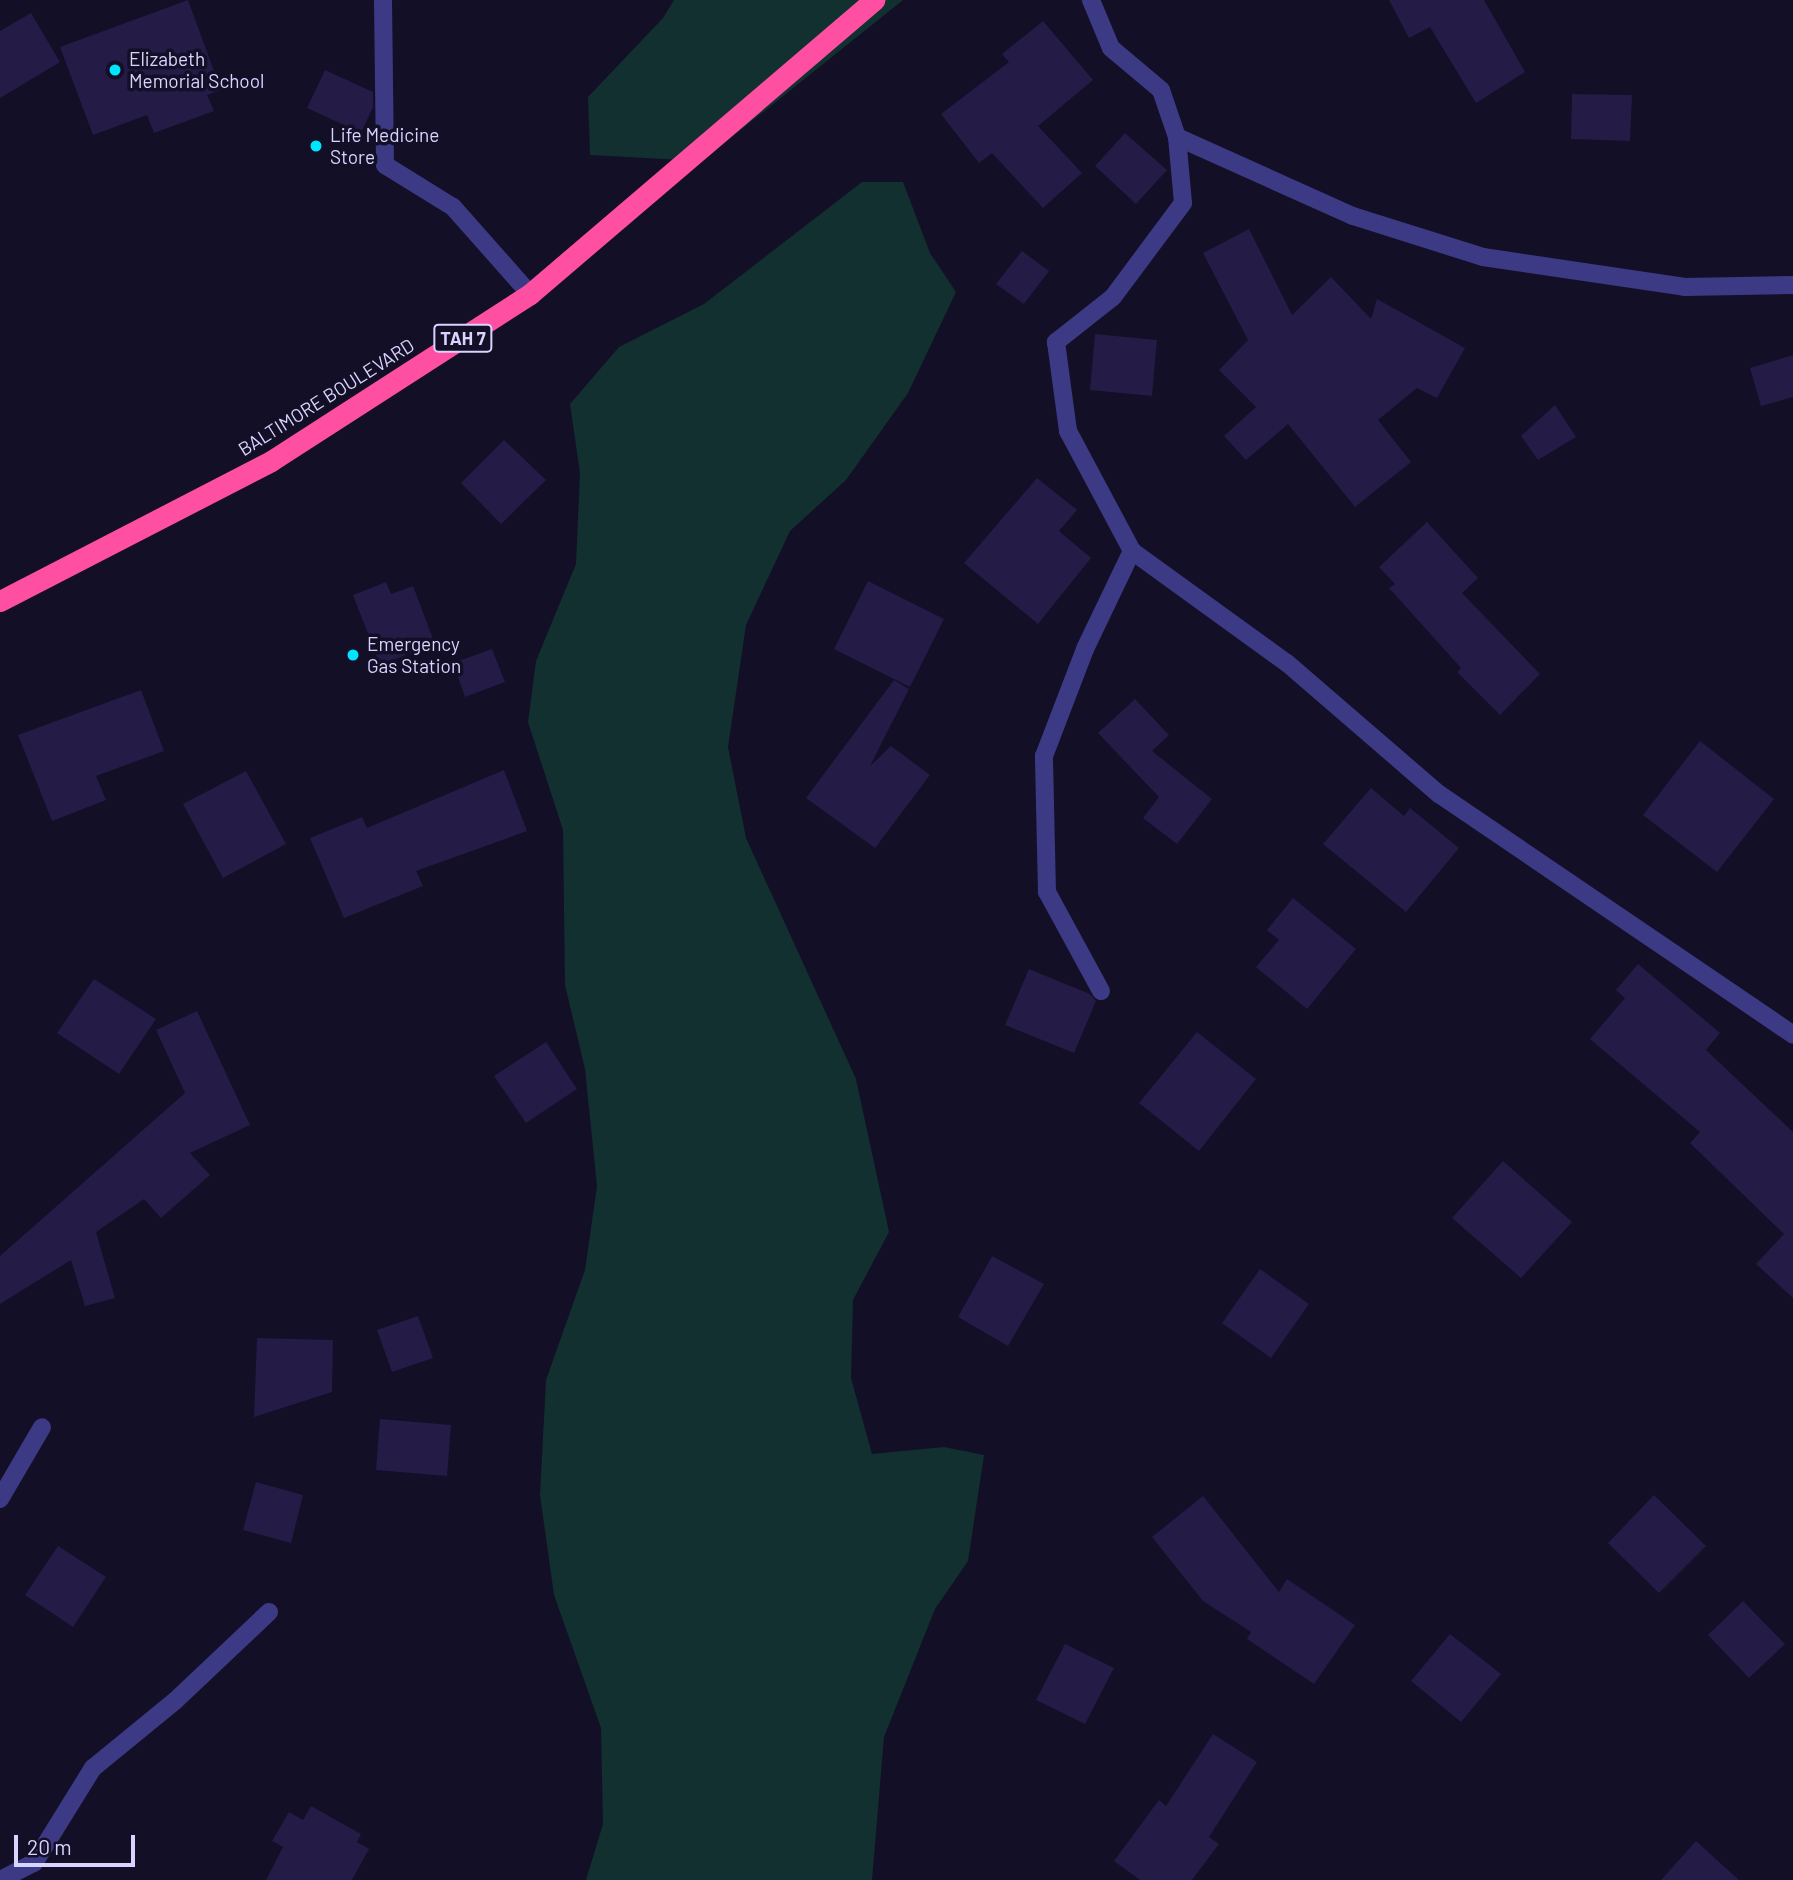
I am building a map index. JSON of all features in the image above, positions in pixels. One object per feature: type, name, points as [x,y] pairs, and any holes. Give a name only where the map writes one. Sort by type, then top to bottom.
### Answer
[{"type":"highway","name":"BALTIMORE BOULEVARD","points":[[0,601],[271,461],[530,294],[874,0]]},
{"type":"street","points":[[383,0],[385,165],[453,207],[530,294]]},
{"type":"street","points":[[1091,0],[1111,48],[1161,90],[1177,137],[1183,203],[1112,297],[1056,342],[1068,431],[1132,551],[1287,663],[1439,794],[1793,1035]]},
{"type":"street","points":[[1177,137],[1353,216],[1483,257],[1685,288],[1793,285]]},
{"type":"street","points":[[1101,991],[1046,892],[1044,755],[1085,649],[1132,551]]},
{"type":"street","points":[[0,1499],[42,1427]]},
{"type":"street","points":[[0,1880],[34,1863],[93,1768],[176,1700],[269,1612]]},
{"type":"green space","points":[[674,0],[903,0],[702,161],[590,155],[588,97],[663,18]]},
{"type":"green space","points":[[862,182],[903,182],[930,253],[956,292],[908,393],[846,480],[790,531],[746,625],[728,747],[746,838],[856,1079],[889,1232],[853,1300],[851,1378],[872,1454],[944,1447],[984,1455],[968,1561],[935,1609],[884,1737],[872,1880],[586,1880],[603,1824],[601,1728],[554,1595],[540,1495],[546,1380],[585,1270],[597,1186],[585,1069],[565,985],[563,830],[528,722],[536,661],[576,564],[580,473],[570,404],[619,347],[704,304]]},
{"type":"building","points":[[188,0],[221,90],[207,95],[214,111],[154,133],[147,115],[93,135],[60,47]]},
{"type":"building","points":[[1389,0],[1484,0],[1525,72],[1476,103],[1430,27],[1409,38]]},
{"type":"building","points":[[31,13],[60,62],[0,98],[0,31]]},
{"type":"building","points":[[1043,21],[1093,80],[1038,126],[1082,173],[1043,208],[992,153],[979,163],[941,114],[1009,62],[1002,54]]},
{"type":"building","points":[[325,70],[373,92],[373,107],[361,133],[307,108]]},
{"type":"building","points":[[1572,94],[1632,95],[1630,141],[1571,139]]},
{"type":"building","points":[[1125,133],[1167,170],[1136,204],[1095,166]]},
{"type":"building","points":[[1249,229],[1292,315],[1331,277],[1371,319],[1377,299],[1465,348],[1437,398],[1417,388],[1378,420],[1411,462],[1355,507],[1288,424],[1246,460],[1224,436],[1256,407],[1219,370],[1248,340],[1203,253]]},
{"type":"building","points":[[1022,251],[1049,271],[1024,304],[996,284]]},
{"type":"building","points":[[1095,334],[1157,340],[1152,396],[1090,390]]},
{"type":"building","points":[[1793,355],[1793,397],[1761,406],[1750,368]]},
{"type":"building","points":[[1555,405],[1576,437],[1538,460],[1521,436]]},
{"type":"building","points":[[504,440],[546,480],[501,524],[461,483]]},
{"type":"building","points":[[1037,478],[1077,510],[1059,531],[1091,558],[1038,624],[964,563]]},
{"type":"building","points":[[1427,522],[1478,578],[1462,593],[1540,674],[1500,715],[1457,672],[1461,668],[1389,588],[1395,584],[1379,567]]},
{"type":"building","points":[[868,581],[944,619],[910,687],[834,649]]},
{"type":"building","points":[[386,582],[391,594],[413,586],[435,644],[380,665],[353,595]]},
{"type":"building","points":[[492,649],[505,682],[465,697],[453,663]]},
{"type":"building","points":[[894,680],[909,689],[870,766],[891,746],[930,775],[875,848],[806,798]]},
{"type":"building","points":[[141,690],[164,751],[96,776],[106,800],[52,821],[18,735]]},
{"type":"building","points":[[1135,699],[1169,735],[1152,751],[1212,799],[1177,844],[1143,818],[1159,797],[1098,733]]},
{"type":"building","points":[[1700,741],[1774,799],[1717,872],[1643,815]]},
{"type":"building","points":[[504,770],[527,831],[416,871],[423,886],[344,918],[310,838],[362,817],[367,828]]},
{"type":"building","points":[[246,771],[286,844],[223,878],[183,804]]},
{"type":"building","points":[[1371,788],[1404,816],[1410,808],[1459,848],[1406,912],[1323,844]]},
{"type":"building","points":[[1293,898],[1356,949],[1307,1009],[1256,967],[1279,940],[1267,930]]},
{"type":"building","points":[[1638,964],[1720,1033],[1706,1050],[1793,1132],[1793,1298],[1756,1264],[1784,1234],[1690,1143],[1700,1132],[1590,1039],[1625,998],[1616,990]]},
{"type":"building","points":[[1029,969],[1090,994],[1096,1001],[1074,1053],[1005,1025]]},
{"type":"building","points":[[94,979],[156,1019],[119,1074],[57,1033]]},
{"type":"building","points":[[197,1011],[250,1125],[190,1153],[210,1175],[161,1218],[144,1199],[96,1232],[115,1298],[85,1306],[71,1260],[0,1304],[0,1256],[185,1093],[156,1030]]},
{"type":"building","points":[[1197,1032],[1256,1079],[1199,1151],[1139,1103]]},
{"type":"building","points":[[546,1042],[577,1089],[526,1123],[494,1076]]},
{"type":"building","points":[[1503,1161],[1572,1222],[1521,1278],[1452,1218]]},
{"type":"building","points":[[992,1256],[1044,1284],[1008,1346],[958,1317]]},
{"type":"building","points":[[1260,1269],[1309,1304],[1271,1358],[1222,1323]]},
{"type":"building","points":[[418,1316],[433,1358],[392,1372],[377,1330]]},
{"type":"building","points":[[257,1338],[333,1340],[332,1392],[254,1417]]},
{"type":"building","points":[[380,1419],[451,1425],[447,1476],[376,1470]]},
{"type":"building","points":[[256,1482],[303,1495],[291,1543],[243,1530]]},
{"type":"building","points":[[1654,1495],[1706,1546],[1659,1593],[1608,1543]]},
{"type":"building","points":[[1203,1496],[1279,1592],[1287,1579],[1355,1625],[1314,1684],[1247,1639],[1251,1632],[1203,1601],[1152,1537]]},
{"type":"building","points":[[58,1546],[106,1577],[73,1627],[25,1595]]},
{"type":"building","points":[[1743,1601],[1785,1644],[1749,1678],[1708,1635]]},
{"type":"building","points":[[1450,1634],[1501,1674],[1461,1722],[1411,1681]]},
{"type":"building","points":[[1065,1644],[1114,1668],[1085,1724],[1036,1700]]},
{"type":"building","points":[[1213,1734],[1257,1762],[1209,1837],[1219,1844],[1192,1880],[1140,1880],[1114,1861],[1159,1800],[1166,1806]]},
{"type":"building","points":[[311,1806],[361,1834],[357,1842],[369,1849],[352,1880],[266,1880],[283,1847],[272,1841],[289,1812],[303,1820]]},
{"type":"building","points":[[1696,1841],[1739,1880],[1661,1880]]},
{"type":"place","name":"Elizabeth Memorial School","points":[[115,70]]},
{"type":"place","name":"Life Medicine Store","points":[[316,146]]},
{"type":"place","name":"Emergency Gas Station","points":[[353,655]]}]
